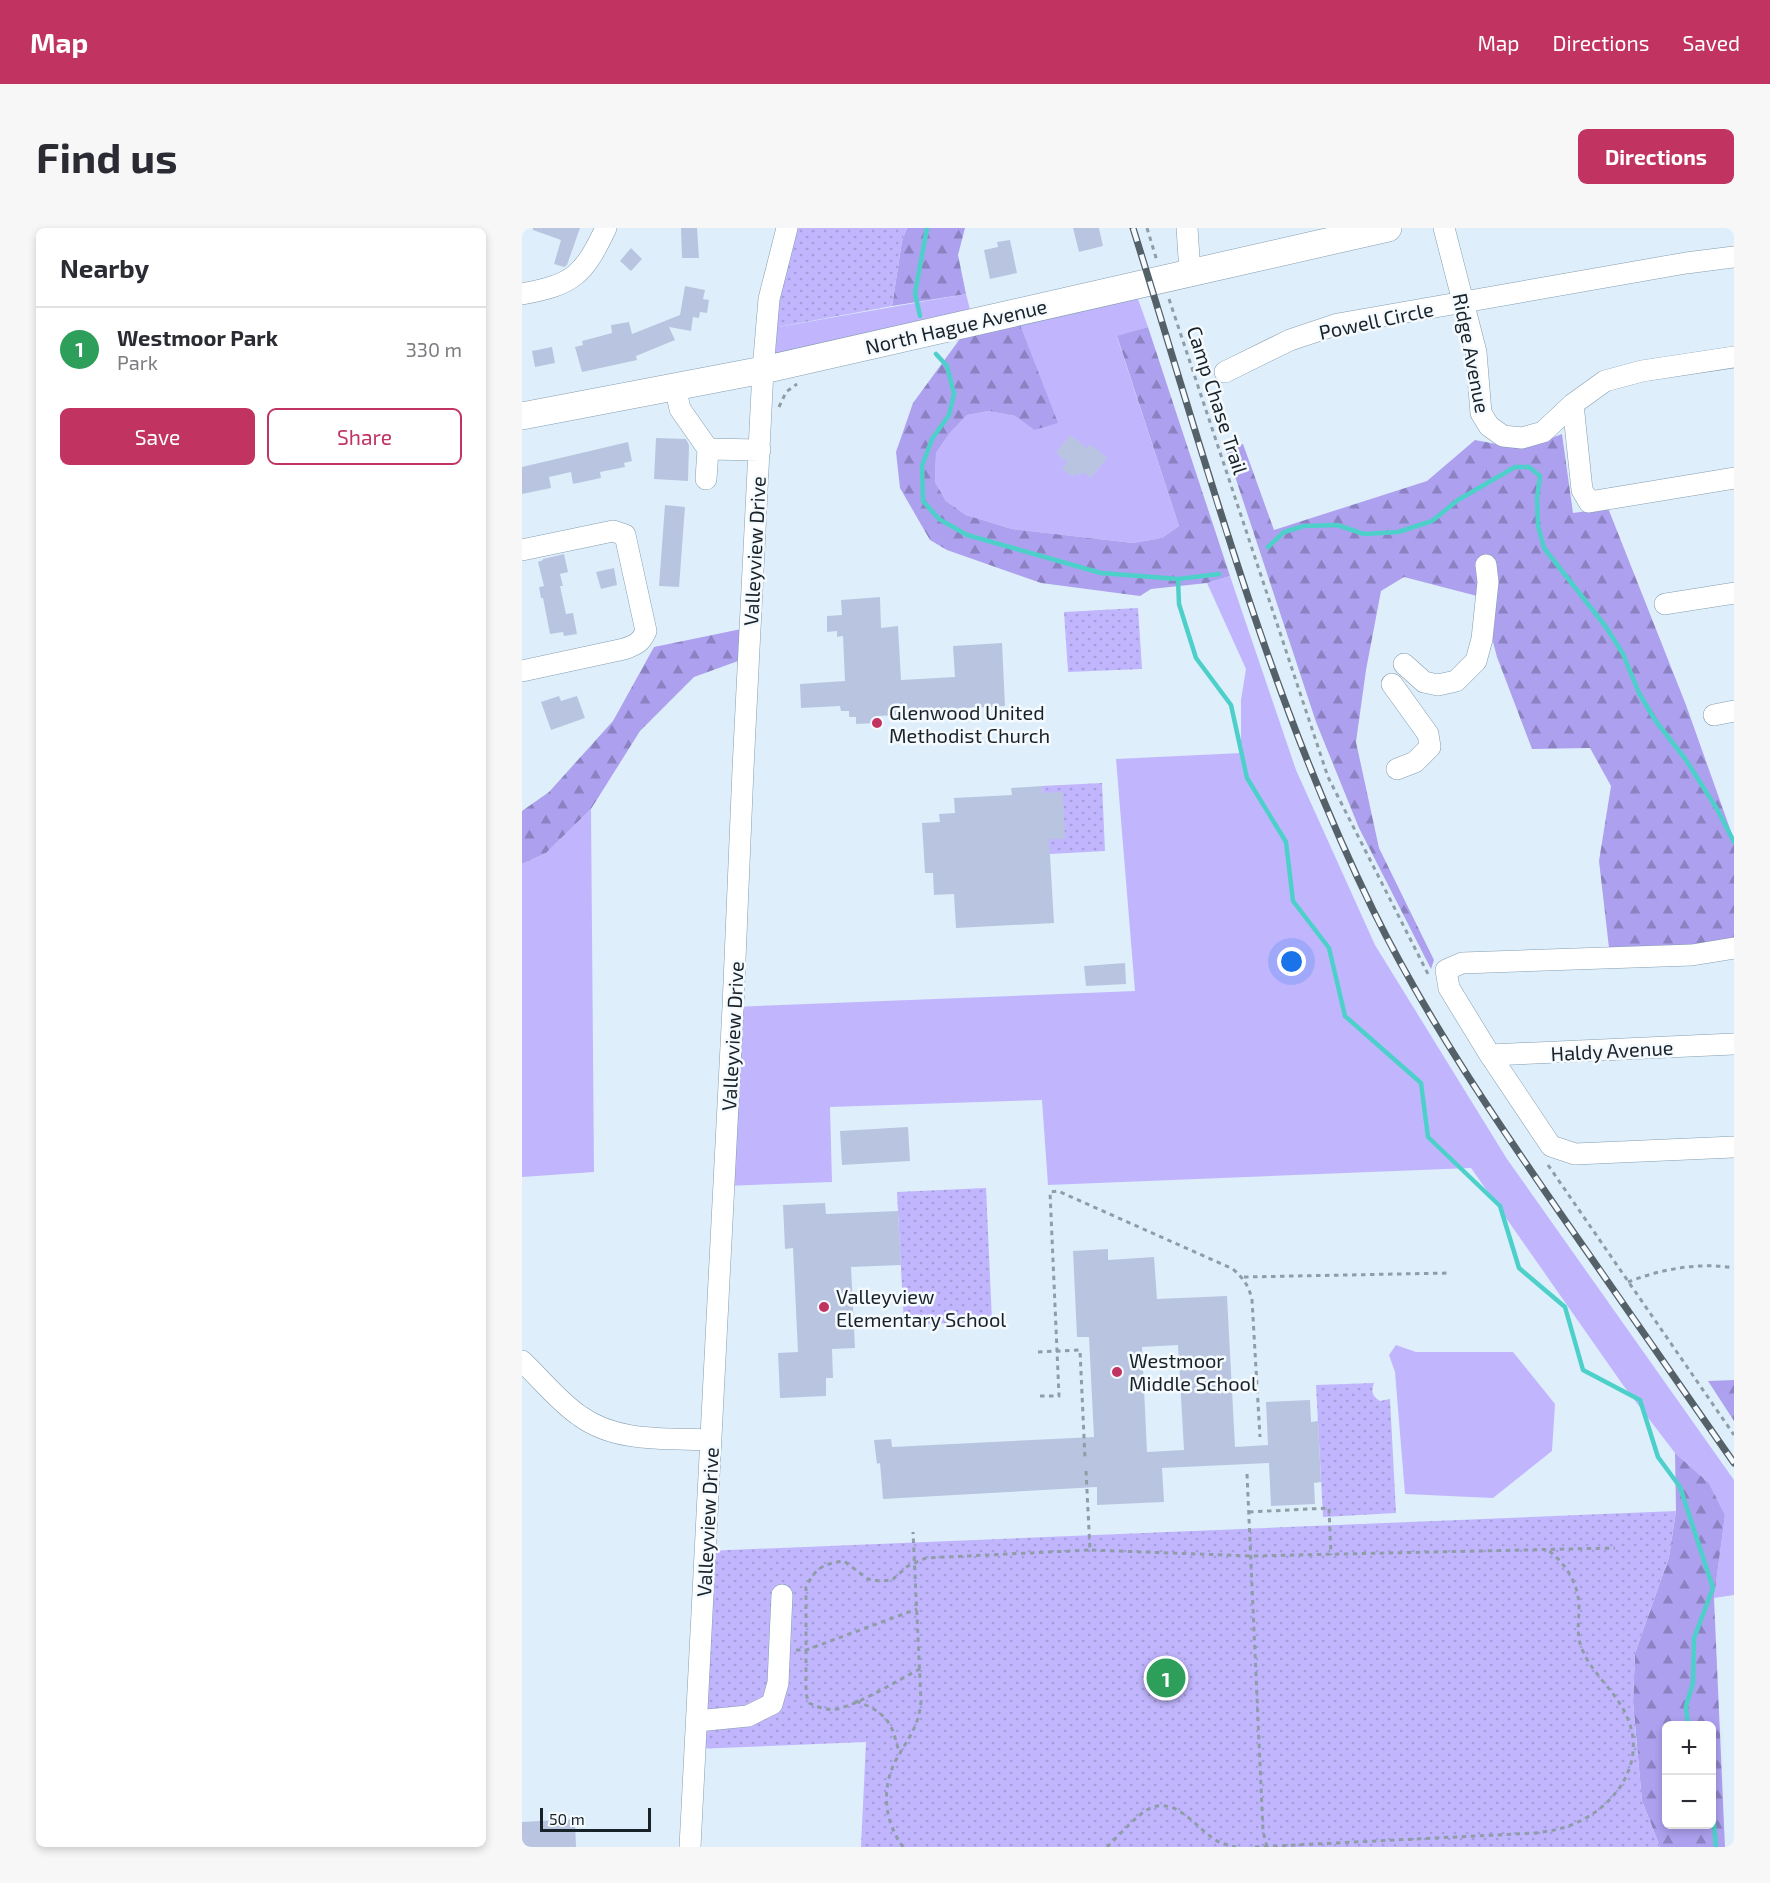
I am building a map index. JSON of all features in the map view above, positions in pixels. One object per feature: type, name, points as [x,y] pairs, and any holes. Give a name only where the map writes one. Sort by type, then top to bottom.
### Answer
[{"type":"main road","name":"North Hague Avenue","points":[[522,416],[675,386],[770,378],[1162,278],[1388,228]]},
{"type":"street","points":[[522,294],[557,287],[575,277],[589,260],[606,228]]},
{"type":"street","name":"Valleyview Drive","points":[[690,1847],[760,450],[770,378],[769,299],[787,228]]},
{"type":"street","points":[[1187,228],[1190,272]]},
{"type":"street","name":"Ridge Avenue","points":[[1444,228],[1476,352],[1480,412],[1489,426],[1503,436],[1522,438],[1543,432],[1573,404]]},
{"type":"street","name":"Powell Circle","points":[[1225,372],[1290,340],[1338,324],[1675,265],[1734,257]]},
{"type":"street","points":[[1734,357],[1642,371],[1605,381],[1573,404],[1582,490],[1589,502],[1734,478]]},
{"type":"street","points":[[675,386],[680,409],[708,449],[706,478]]},
{"type":"street","points":[[708,449],[760,450]]},
{"type":"street","points":[[522,550],[613,531],[626,535],[646,631],[642,640],[624,649],[522,671]]},
{"type":"street","points":[[1404,664],[1424,682],[1438,686],[1456,681],[1476,662],[1482,639],[1488,582],[1486,565]]},
{"type":"street","points":[[1665,604],[1734,593]]},
{"type":"street","points":[[1392,684],[1428,734],[1430,747],[1415,762],[1397,769]]},
{"type":"street","points":[[1734,948],[1692,955],[1462,963],[1446,970],[1449,988],[1490,1055],[1551,1146],[1575,1154],[1734,1148]]},
{"type":"street","name":"Haldy Avenue","points":[[1490,1055],[1734,1044]]},
{"type":"street","points":[[522,1361],[580,1416],[598,1426],[616,1433],[639,1437],[711,1440]]},
{"type":"street","points":[[697,1721],[748,1716],[772,1704],[778,1683],[782,1595]]},
{"type":"path","name":"Camp Chase Trail","points":[[1147,228],[1263,581]]},
{"type":"path","points":[[770,378],[786,392]]},
{"type":"path","points":[[778,409],[786,392],[804,381]]},
{"type":"path","points":[[1040,1396],[1059,1396],[1050,1192],[1058,1191],[1233,1269],[1242,1277],[1250,1288],[1252,1300],[1260,1437]]},
{"type":"path","points":[[1628,1281],[1663,1270],[1692,1267],[1734,1268]]},
{"type":"path","points":[[1242,1277],[1449,1273]]},
{"type":"path","points":[[1038,1352],[1080,1350],[1085,1459]]},
{"type":"path","points":[[1086,1471],[1090,1550]]},
{"type":"path","points":[[1247,1474],[1263,1832],[1267,1847]]},
{"type":"path","points":[[1248,1512],[1329,1508],[1331,1555]]},
{"type":"path","points":[[903,1847],[890,1822],[886,1800],[890,1774],[911,1737],[919,1717],[921,1701],[913,1532]]},
{"type":"path","points":[[920,1669],[835,1709],[819,1708],[809,1703],[806,1694],[806,1587],[813,1573],[823,1565],[844,1561],[868,1579],[892,1580],[908,1566],[926,1558],[1090,1550],[1251,1556],[1615,1548]]},
{"type":"path","points":[[1255,1847],[1536,1833],[1561,1829],[1576,1823],[1594,1813],[1610,1800],[1629,1773],[1634,1748],[1633,1736],[1627,1716],[1587,1660],[1581,1647],[1578,1631],[1578,1597],[1575,1585],[1564,1565],[1548,1550]]},
{"type":"path","points":[[780,1651],[806,1650],[917,1609]]},
{"type":"path","points":[[856,1701],[881,1714],[893,1727],[900,1754]]},
{"type":"path","points":[[1107,1847],[1142,1813],[1165,1806],[1178,1809],[1214,1839],[1236,1847]]},
{"type":"shaded area","points":[[787,228],[907,228],[902,241],[892,306],[767,329]]},
{"type":"shaded area","points":[[1133,285],[1148,327],[1117,337],[1179,526],[1162,538],[1133,543],[1012,529],[966,515],[946,501],[935,482],[936,453],[949,434],[967,415],[989,411],[1015,416],[1034,430],[1015,312]]},
{"type":"shaded area","points":[[966,294],[973,321],[763,369],[767,329]]},
{"type":"shaded area","points":[[1230,576],[1296,770],[1375,945],[1507,1159],[1734,1480],[1734,1595],[1714,1598],[1725,1515],[1709,1483],[1675,1453],[1623,1385],[1471,1168],[1048,1185],[1042,1100],[830,1107],[832,1182],[724,1186],[733,1007],[1135,991],[1116,759],[1241,753],[1241,700],[1246,669],[1207,583]]},
{"type":"shaded area","points":[[1138,608],[1142,669],[1068,672],[1064,612]]},
{"type":"shaded area","points":[[1102,783],[1105,851],[1050,854],[1045,851],[1042,786]]},
{"type":"shaded area","points":[[591,809],[594,1172],[522,1177],[522,864],[546,853]]},
{"type":"shaded area","points":[[986,1188],[992,1321],[904,1325],[897,1192]]},
{"type":"shaded area","points":[[1396,1345],[1416,1352],[1513,1352],[1555,1404],[1552,1451],[1493,1498],[1405,1494],[1395,1372],[1389,1355]]},
{"type":"shaded area","points":[[1374,1383],[1372,1391],[1375,1397],[1380,1401],[1390,1399],[1396,1513],[1323,1517],[1316,1385]]},
{"type":"shaded area","points":[[1676,1511],[1669,1557],[1635,1653],[1633,1702],[1642,1801],[1660,1847],[861,1847],[866,1742],[696,1749],[706,1551]]},
{"type":"green space","points":[[907,228],[965,228],[958,255],[966,294],[892,306],[902,241]]},
{"type":"green space","points":[[1015,312],[1058,423],[1034,430],[1015,416],[989,411],[967,415],[949,434],[936,453],[935,482],[946,501],[966,515],[1012,529],[1133,543],[1162,538],[1179,526],[1117,336],[1148,327],[1230,576],[1207,583],[1151,589],[1140,596],[1041,583],[947,550],[930,540],[900,488],[896,452],[913,403],[973,321]]},
{"type":"green space","points":[[1562,434],[1573,513],[1608,508],[1686,705],[1734,840],[1734,947],[1609,948],[1599,861],[1611,786],[1590,748],[1532,749],[1497,657],[1481,597],[1404,577],[1381,591],[1366,670],[1356,742],[1379,848],[1434,960],[1431,969],[1359,828],[1316,722],[1226,449],[1243,444],[1274,530],[1427,481],[1475,440],[1523,449]]},
{"type":"green space","points":[[751,627],[749,657],[694,677],[640,731],[591,809],[546,853],[522,864],[522,811],[549,792],[613,721],[654,647]]},
{"type":"green space","points":[[1734,1380],[1734,1421],[1708,1381]]},
{"type":"green space","points":[[1675,1453],[1709,1483],[1725,1515],[1714,1598],[1725,1847],[1660,1847],[1642,1801],[1633,1702],[1635,1653],[1669,1557],[1676,1511]]},
{"type":"building","points":[[533,228],[580,228],[567,265],[564,267],[554,264],[561,240],[533,230]]},
{"type":"building","points":[[681,228],[697,228],[699,258],[682,258]]},
{"type":"building","points":[[1073,228],[1099,228],[1103,246],[1079,252]]},
{"type":"building","points":[[1010,240],[1017,273],[990,279],[984,250],[998,247],[997,242]]},
{"type":"building","points":[[631,248],[642,259],[631,271],[620,261]]},
{"type":"building","points":[[685,286],[705,290],[703,299],[709,300],[707,313],[700,312],[699,318],[693,317],[691,331],[669,327],[675,340],[636,356],[637,360],[582,372],[575,347],[583,345],[582,341],[612,333],[611,325],[629,322],[632,334],[680,315]]},
{"type":"building","points":[[552,347],[555,363],[535,367],[532,351]]},
{"type":"building","points":[[1070,435],[1087,448],[1090,444],[1107,458],[1091,478],[1083,472],[1080,476],[1076,473],[1073,477],[1062,468],[1067,462],[1056,453]]},
{"type":"building","points":[[656,438],[686,439],[689,445],[688,481],[654,479]]},
{"type":"building","points":[[628,442],[632,461],[624,463],[625,467],[600,472],[601,478],[573,484],[571,472],[549,477],[551,488],[522,494],[522,467]]},
{"type":"building","points":[[665,505],[685,507],[679,587],[659,586]]},
{"type":"building","points":[[564,554],[568,572],[560,574],[563,586],[560,586],[566,614],[573,613],[577,634],[564,636],[563,632],[550,634],[539,587],[544,586],[538,562]]},
{"type":"building","points":[[614,568],[617,585],[601,589],[596,572]]},
{"type":"building","name":"Glenwood United Methodist Church","points":[[880,597],[881,628],[898,626],[901,680],[955,677],[953,646],[1002,643],[1005,706],[945,709],[945,713],[876,716],[877,723],[856,724],[856,717],[849,717],[849,711],[841,711],[840,706],[801,708],[800,684],[845,681],[843,636],[837,637],[837,631],[827,632],[827,616],[842,615],[841,600]]},
{"type":"building","points":[[559,696],[561,701],[577,696],[585,718],[551,730],[541,702]]},
{"type":"building","points":[[1042,786],[1042,793],[1063,792],[1065,839],[1049,839],[1054,923],[956,928],[954,894],[934,895],[933,873],[925,873],[922,823],[940,822],[939,814],[955,813],[954,798],[1012,795],[1011,788]]},
{"type":"building","points":[[1125,963],[1126,984],[1086,986],[1084,966]]},
{"type":"building","points":[[908,1127],[910,1161],[842,1165],[840,1131]]},
{"type":"building","name":"Valleyview Elementary School","points":[[825,1203],[826,1214],[898,1211],[901,1265],[851,1267],[855,1348],[832,1349],[833,1378],[826,1378],[826,1396],[780,1398],[778,1353],[798,1352],[793,1248],[785,1249],[783,1205]]},
{"type":"building","name":"Westmoor Middle School","points":[[1108,1249],[1108,1260],[1154,1257],[1157,1299],[1227,1296],[1235,1447],[1268,1445],[1266,1402],[1310,1400],[1311,1422],[1318,1421],[1321,1482],[1314,1483],[1315,1504],[1271,1506],[1269,1463],[1162,1468],[1164,1502],[1097,1505],[1097,1487],[883,1499],[880,1463],[877,1464],[874,1440],[891,1439],[892,1447],[1094,1437],[1089,1337],[1077,1337],[1073,1251]],"holes":[[[1178,1345],[1184,1450],[1147,1452],[1142,1347]]]},
{"type":"building","points":[[575,1819],[576,1847],[522,1847],[522,1822]]},
{"type":"waterway","points":[[920,316],[915,293],[927,228]]},
{"type":"waterway","points":[[936,354],[947,366],[954,394],[949,415],[932,439],[922,466],[923,501],[939,519],[967,535],[1101,573],[1178,579],[1219,574]]},
{"type":"waterway","points":[[1268,547],[1284,532],[1304,526],[1337,525],[1364,534],[1398,532],[1432,521],[1458,500],[1515,467],[1529,467],[1540,476],[1537,498],[1538,526],[1544,548],[1606,627],[1623,654],[1639,693],[1655,720],[1686,760],[1717,809],[1734,842]]},
{"type":"waterway","points":[[1178,579],[1179,604],[1196,658],[1231,705],[1247,778],[1286,842],[1293,901],[1329,948],[1345,1016],[1421,1083],[1428,1137],[1500,1206],[1519,1268],[1565,1307],[1583,1370],[1640,1400],[1658,1457],[1680,1487],[1713,1588],[1694,1638],[1693,1683],[1686,1706],[1688,1721]]},
{"type":"waterway","points":[[1714,1829],[1716,1847]]},
{"type":"railway","points":[[1133,228],[1240,574],[1269,659],[1335,828],[1373,910],[1416,991],[1489,1109],[1734,1463]]},
{"type":"place","name":"Glenwood United Methodist Church","points":[[877,723]]},
{"type":"place","name":"Valleyview Elementary School","points":[[824,1307]]},
{"type":"place","name":"Westmoor Middle School","points":[[1117,1372]]},
{"type":"place","name":"Westmoor Park","points":[[1166,1678]]}]
